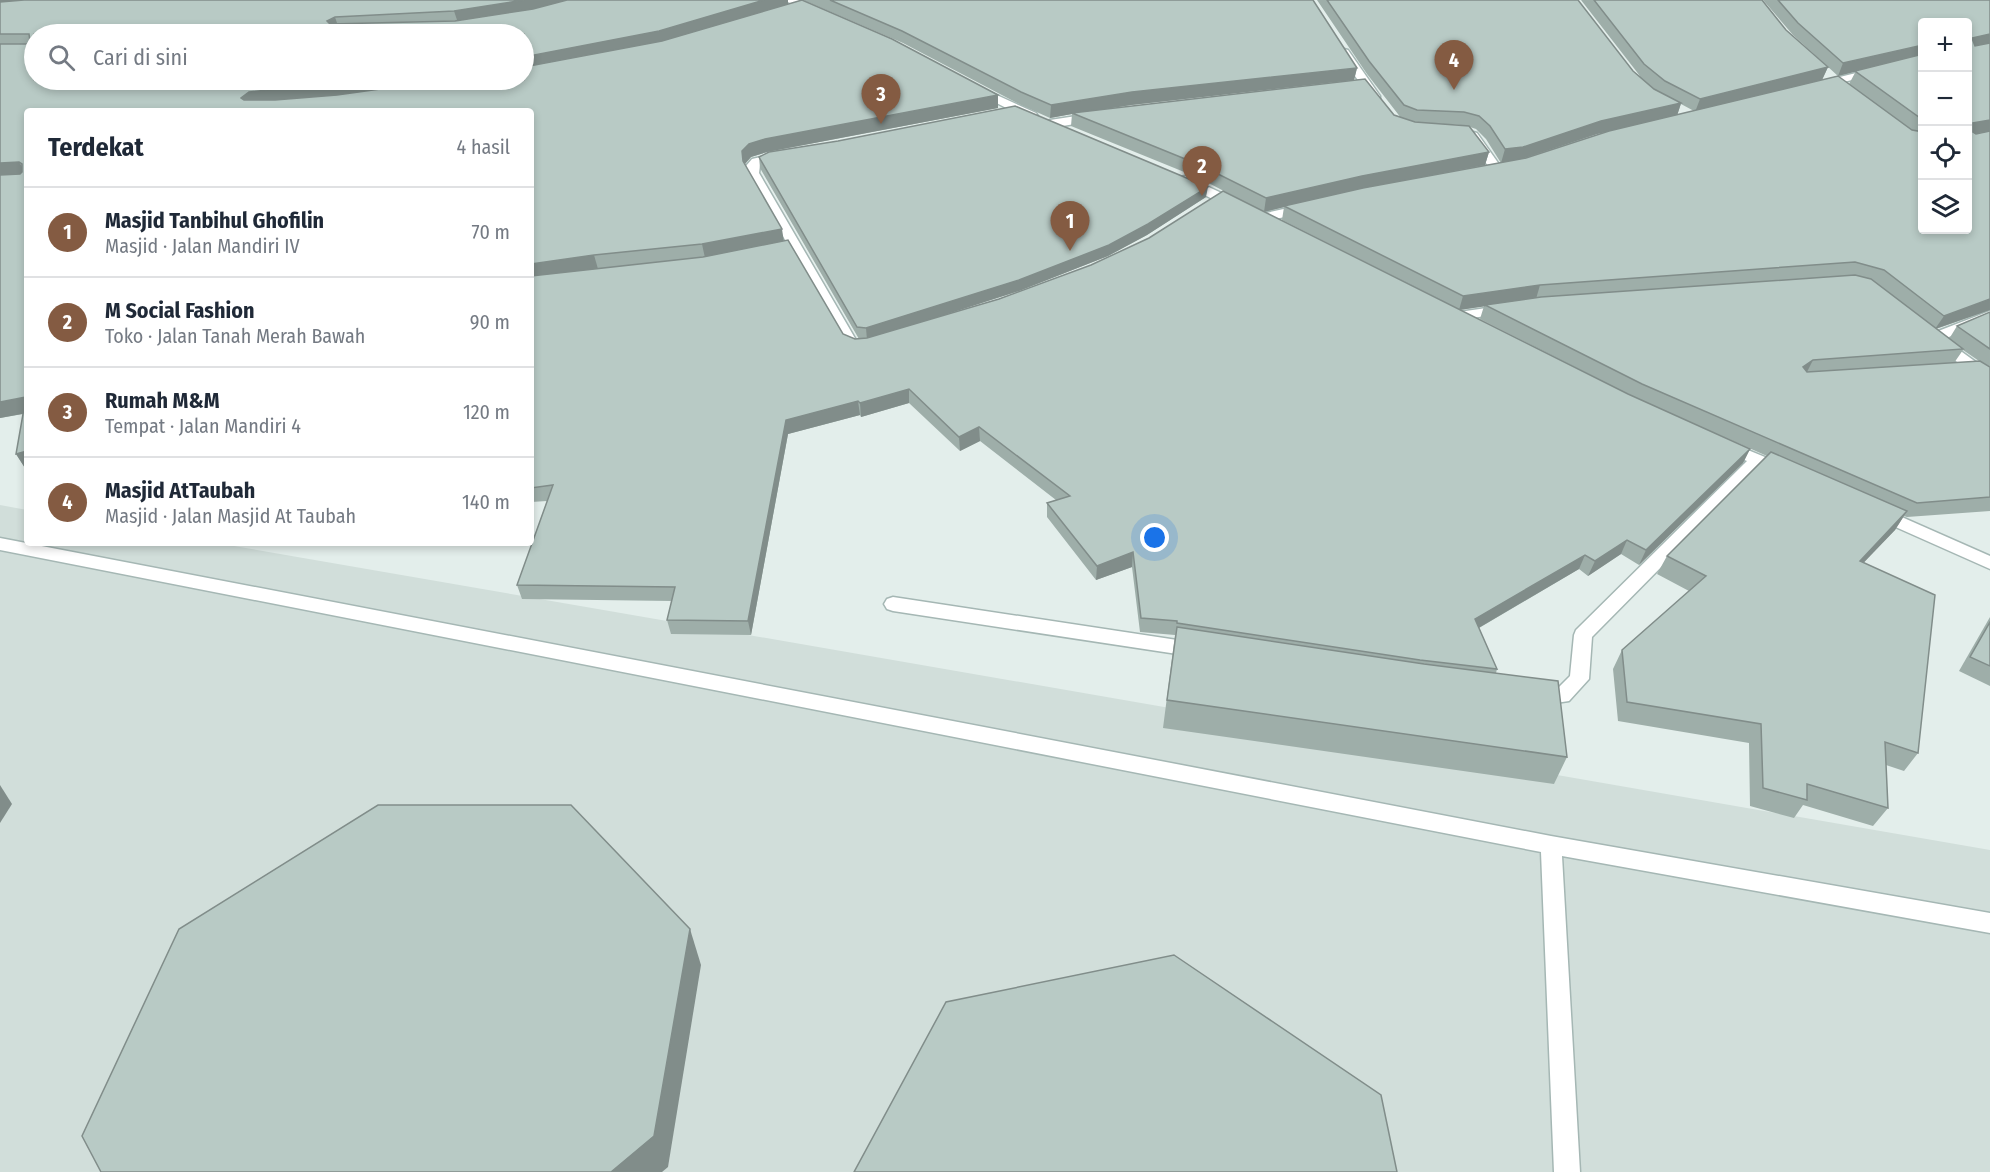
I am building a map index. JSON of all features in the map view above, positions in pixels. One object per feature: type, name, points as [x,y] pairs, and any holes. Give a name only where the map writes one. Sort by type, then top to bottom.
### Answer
[{"type":"street","points":[[794,6],[834,20]]},
{"type":"street","points":[[1334,37],[1360,86],[1384,108]]},
{"type":"street","points":[[1811,87],[1918,61]]},
{"type":"street","points":[[967,83],[1016,110],[1082,137]]},
{"type":"street","points":[[994,114],[1016,110]]},
{"type":"street","points":[[1050,124],[1108,115]]},
{"type":"street","points":[[1461,131],[1471,134],[1480,143],[1491,171],[1513,167]]},
{"type":"street","points":[[798,153],[756,162],[752,166],[753,173],[787,248],[851,344],[857,347],[878,343]]},
{"type":"street","points":[[1167,172],[1216,200],[1282,228]]},
{"type":"street","points":[[1262,218],[1316,206]]},
{"type":"street","points":[[1480,327],[1453,314],[1525,307]]},
{"type":"street","points":[[1990,315],[1929,334],[1990,379]]},
{"type":"street","points":[[1953,370],[1975,368]]},
{"type":"street","points":[[1715,441],[1801,479]]},
{"type":"street","points":[[1520,696],[1543,699],[1562,696],[1570,689],[1579,679],[1583,635],[1758,460]]},
{"type":"street","points":[[1866,507],[1990,563]]},
{"type":"street","points":[[0,544],[1551,845],[1990,923]]},
{"type":"street","points":[[893,604],[1213,652]]},
{"type":"street","points":[[1551,845],[1568,1172]]},
{"type":"shaded area","points":[[0,505],[24,509],[24,546],[234,546],[1990,850],[1990,1172],[0,1172]]},
{"type":"building","points":[[24,0],[524,0],[454,11],[335,17],[327,21],[330,24],[24,24],[24,34],[0,34],[0,2]]},
{"type":"building","points":[[567,0],[764,0],[659,31],[534,55],[534,24],[330,24],[455,21],[533,9]]},
{"type":"building","points":[[802,0],[892,39],[998,95],[765,139],[749,144],[742,151],[743,161],[782,229],[702,244],[534,264],[534,108],[24,108],[24,397],[0,402],[0,175],[20,174],[22,164],[19,162],[0,163],[0,44],[24,44],[24,90],[266,90],[249,92],[241,98],[244,100],[275,100],[373,90],[534,90],[534,65],[662,41]]},
{"type":"building","points":[[830,0],[1313,0],[1357,68],[1132,92],[1051,105],[902,31]]},
{"type":"building","points":[[1327,0],[1578,0],[1633,71],[1654,89],[1681,103],[1601,121],[1523,147],[1505,149],[1490,126],[1479,116],[1464,112],[1417,110],[1404,105],[1369,61]]},
{"type":"building","points":[[1594,0],[1762,0],[1786,30],[1828,67],[1700,99],[1665,81],[1644,64]]},
{"type":"building","points":[[1778,0],[1990,0],[1990,34],[1972,38],[1972,18],[1918,18],[1918,46],[1843,63],[1798,23]]},
{"type":"building","points":[[1972,38],[1975,46],[1990,43],[1990,120],[1973,123],[1973,132],[1976,134],[1990,131],[1990,299],[1944,316],[1884,270],[1855,262],[1540,285],[1463,296],[1284,206],[1363,188],[1526,158],[1609,131],[1838,76],[1912,130],[1918,131],[1918,234],[1972,234]]},
{"type":"building","points":[[1918,55],[1918,116],[1855,71]]},
{"type":"building","points":[[1365,79],[1394,115],[1415,122],[1469,126],[1489,152],[1362,176],[1266,198],[1200,165],[1072,113]]},
{"type":"building","points":[[1015,106],[1208,187],[1109,245],[1019,280],[866,328],[857,327],[759,157],[769,152],[838,141]]},
{"type":"building","points":[[1223,191],[1628,394],[1750,449],[1646,550],[1627,540],[1595,561],[1585,555],[1475,619],[1497,669],[1420,660],[1177,623],[1177,621],[1141,618],[1133,552],[1097,566],[1047,503],[1070,496],[979,427],[959,437],[909,389],[786,420],[748,621],[667,620],[675,587],[517,585],[531,546],[534,546],[534,538],[553,485],[534,488],[534,276],[703,257],[788,240],[843,334],[855,339],[867,338],[999,299],[1091,265],[1149,238]]},
{"type":"building","points":[[1855,275],[1871,279],[1963,349],[1813,360],[1803,367],[1807,372],[1980,361],[1990,367],[1990,497],[1917,503],[1642,384],[1485,305],[1541,297]]},
{"type":"building","points":[[1990,312],[1990,349],[1957,326]]},
{"type":"building","points":[[24,408],[24,452],[16,454]]},
{"type":"building","points":[[1771,452],[1907,511],[1860,561],[1935,595],[1918,753],[1885,742],[1888,808],[1807,784],[1807,800],[1763,788],[1761,724],[1627,702],[1622,650],[1706,576],[1667,556]]},
{"type":"building","points":[[1990,622],[1990,666],[1970,657]]},
{"type":"building","points":[[1177,627],[1424,664],[1558,681],[1567,757],[1167,700]]},
{"type":"building","points":[[378,805],[571,805],[690,929],[654,1136],[611,1172],[101,1172],[82,1136],[179,929]]},
{"type":"building","points":[[1174,955],[1381,1095],[1397,1172],[854,1172],[946,1002]]},
{"type":"place","name":"Masjid AtTaubah","points":[[1454,90]]},
{"type":"place","name":"Rumah M&M","points":[[881,124]]},
{"type":"place","name":"M Social Fashion","points":[[1202,196]]},
{"type":"place","name":"Masjid Tanbihul Ghofilin","points":[[1070,251]]}]
